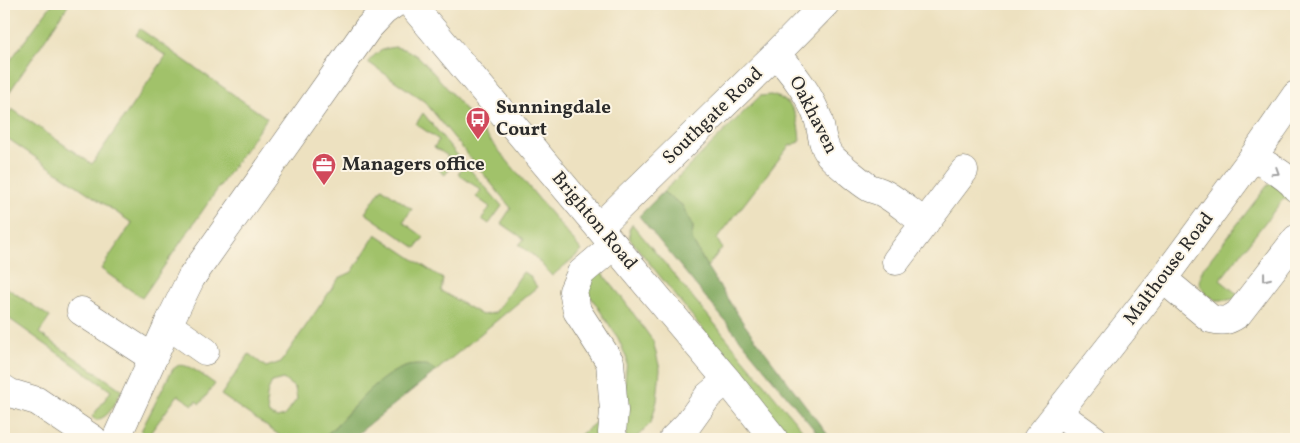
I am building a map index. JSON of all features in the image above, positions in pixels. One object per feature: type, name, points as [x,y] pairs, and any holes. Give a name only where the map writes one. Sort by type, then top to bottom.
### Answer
[{"type":"street","points":[[116,439],[191,278],[368,28],[384,11],[394,4]]},
{"type":"street","name":"Brighton Road","points":[[411,4],[727,380],[774,439]]},
{"type":"street","name":"Southgate Road","points":[[614,439],[612,433],[614,411],[610,362],[577,311],[573,291],[580,273],[606,236],[825,4]]},
{"type":"street","name":"Oakhaven","points":[[776,54],[796,76],[808,95],[818,119],[823,143],[830,155],[863,184],[885,194],[925,223]]},
{"type":"street","name":"Malthouse Road","points":[[1037,439],[1163,279],[1296,95]]},
{"type":"street","points":[[1253,157],[1287,179],[1296,188]]},
{"type":"street","points":[[896,261],[964,171]]},
{"type":"street","points":[[1163,279],[1211,319],[1219,321],[1231,320],[1238,314],[1296,239]]},
{"type":"street","points":[[81,310],[153,358]]},
{"type":"street","points":[[168,325],[204,352]]},
{"type":"street","points":[[673,439],[688,424],[708,396],[727,380]]},
{"type":"street","points":[[4,389],[10,393],[37,401],[93,439]]},
{"type":"street","points":[[1058,413],[1094,439]]},
{"type":"green space","points":[[52,4],[69,4],[4,100],[4,69]]},
{"type":"green space","points":[[140,29],[267,118],[142,298],[101,269],[132,223],[4,136],[4,121],[12,109],[92,164],[166,56],[136,35]]},
{"type":"green space","points":[[395,47],[407,50],[420,58],[582,251],[552,276],[534,256],[519,245],[524,239],[501,223],[511,208],[425,102],[368,62],[380,52]]},
{"type":"green space","points":[[771,95],[782,99],[791,107],[798,124],[800,142],[789,146],[717,239],[722,248],[707,267],[692,240],[693,227],[682,205],[663,192],[760,96]]},
{"type":"green space","points":[[423,113],[458,156],[445,175],[439,170],[448,156],[434,147],[439,140],[416,124]]},
{"type":"green space","points":[[465,164],[502,206],[489,224],[482,219],[490,207],[476,197],[481,190],[458,174]]},
{"type":"green space","points":[[1272,183],[1291,197],[1290,202],[1284,198],[1220,280],[1241,297],[1216,300],[1206,294],[1199,284],[1201,271],[1267,186]]},
{"type":"green space","points":[[382,188],[412,209],[403,222],[424,237],[416,248],[365,213]]},
{"type":"green space","points":[[663,192],[682,205],[693,227],[692,240],[707,267],[744,324],[831,439],[822,439],[639,216]]},
{"type":"green space","points":[[632,224],[810,439],[791,439],[630,239],[629,230]]},
{"type":"green space","points":[[376,234],[443,279],[441,291],[482,315],[495,313],[523,272],[529,275],[537,287],[436,371],[420,365],[405,367],[389,375],[374,387],[321,439],[285,439],[221,395],[249,354],[266,367],[281,362],[339,278],[352,272]],"holes":[[[283,379],[295,388],[297,399],[284,416],[277,418],[269,414],[267,397],[272,382]]]},
{"type":"green space","points":[[602,273],[653,341],[660,369],[657,401],[651,423],[637,437],[626,439],[624,392],[627,359],[618,338],[587,291],[589,275]]},
{"type":"green space","points":[[4,286],[50,317],[39,333],[122,390],[105,416],[96,420],[92,417],[111,391],[4,315]]},
{"type":"green space","points":[[179,365],[193,369],[215,384],[200,404],[196,401],[193,405],[178,395],[148,436],[141,431],[173,369]]},
{"type":"green space","points":[[427,365],[436,371],[351,439],[321,439],[383,379],[395,371],[408,366]]},
{"type":"green space","points":[[600,419],[603,439],[575,439]]},
{"type":"place","name":"Sunningdale Court","points":[[478,140]]},
{"type":"place","name":"Managers office","points":[[324,186]]}]
